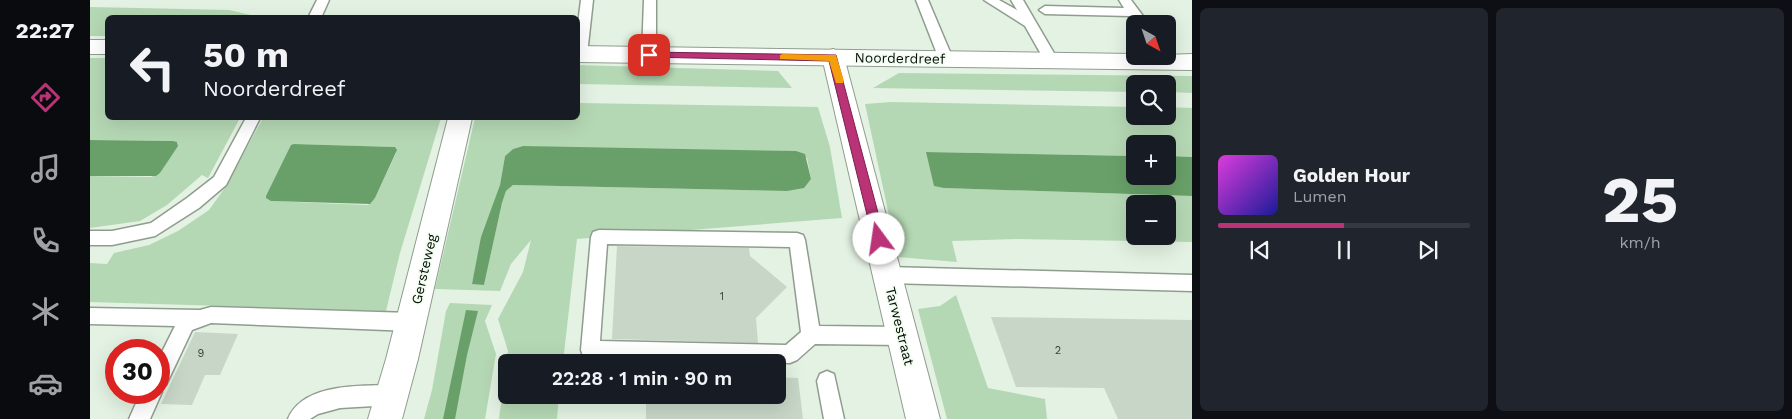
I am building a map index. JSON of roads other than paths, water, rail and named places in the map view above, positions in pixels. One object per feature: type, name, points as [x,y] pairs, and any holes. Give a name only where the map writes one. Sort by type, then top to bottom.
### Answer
[{"type":"street","points":[[90,47],[105,47]]},
{"type":"street","name":"Noorderdreef","points":[[580,54],[1177,60]]},
{"type":"street","name":"Tarwestraat","points":[[833,58],[923,419]]},
{"type":"street","name":"Gersteweg","points":[[388,407],[411,322],[460,120]]},
{"type":"lane","points":[[316,15],[323,0]]},
{"type":"lane","points":[[580,47],[587,0]]},
{"type":"lane","points":[[649,55],[650,0]]},
{"type":"lane","points":[[922,0],[946,59]]},
{"type":"lane","points":[[990,0],[1031,24]]},
{"type":"lane","points":[[999,0],[1031,24]]},
{"type":"lane","points":[[1017,0],[1051,60]]},
{"type":"lane","points":[[1125,0],[1136,15]]},
{"type":"lane","points":[[1045,10],[1134,12]]},
{"type":"lane","points":[[90,238],[112,238],[155,229],[193,203],[220,181],[252,120]]},
{"type":"lane","points":[[811,335],[797,240],[599,237],[590,350],[790,354],[811,335],[903,336]]},
{"type":"lane","points":[[888,275],[1192,283]]},
{"type":"lane","points":[[170,356],[186,323],[211,315],[411,322]]},
{"type":"lane","points":[[90,316],[199,318]]},
{"type":"lane","points":[[827,381],[834,419]]},
{"type":"lane","points":[[298,419],[300,415],[316,404],[348,397],[388,407]]},
{"type":"lane","points":[[139,419],[146,404]]}]
